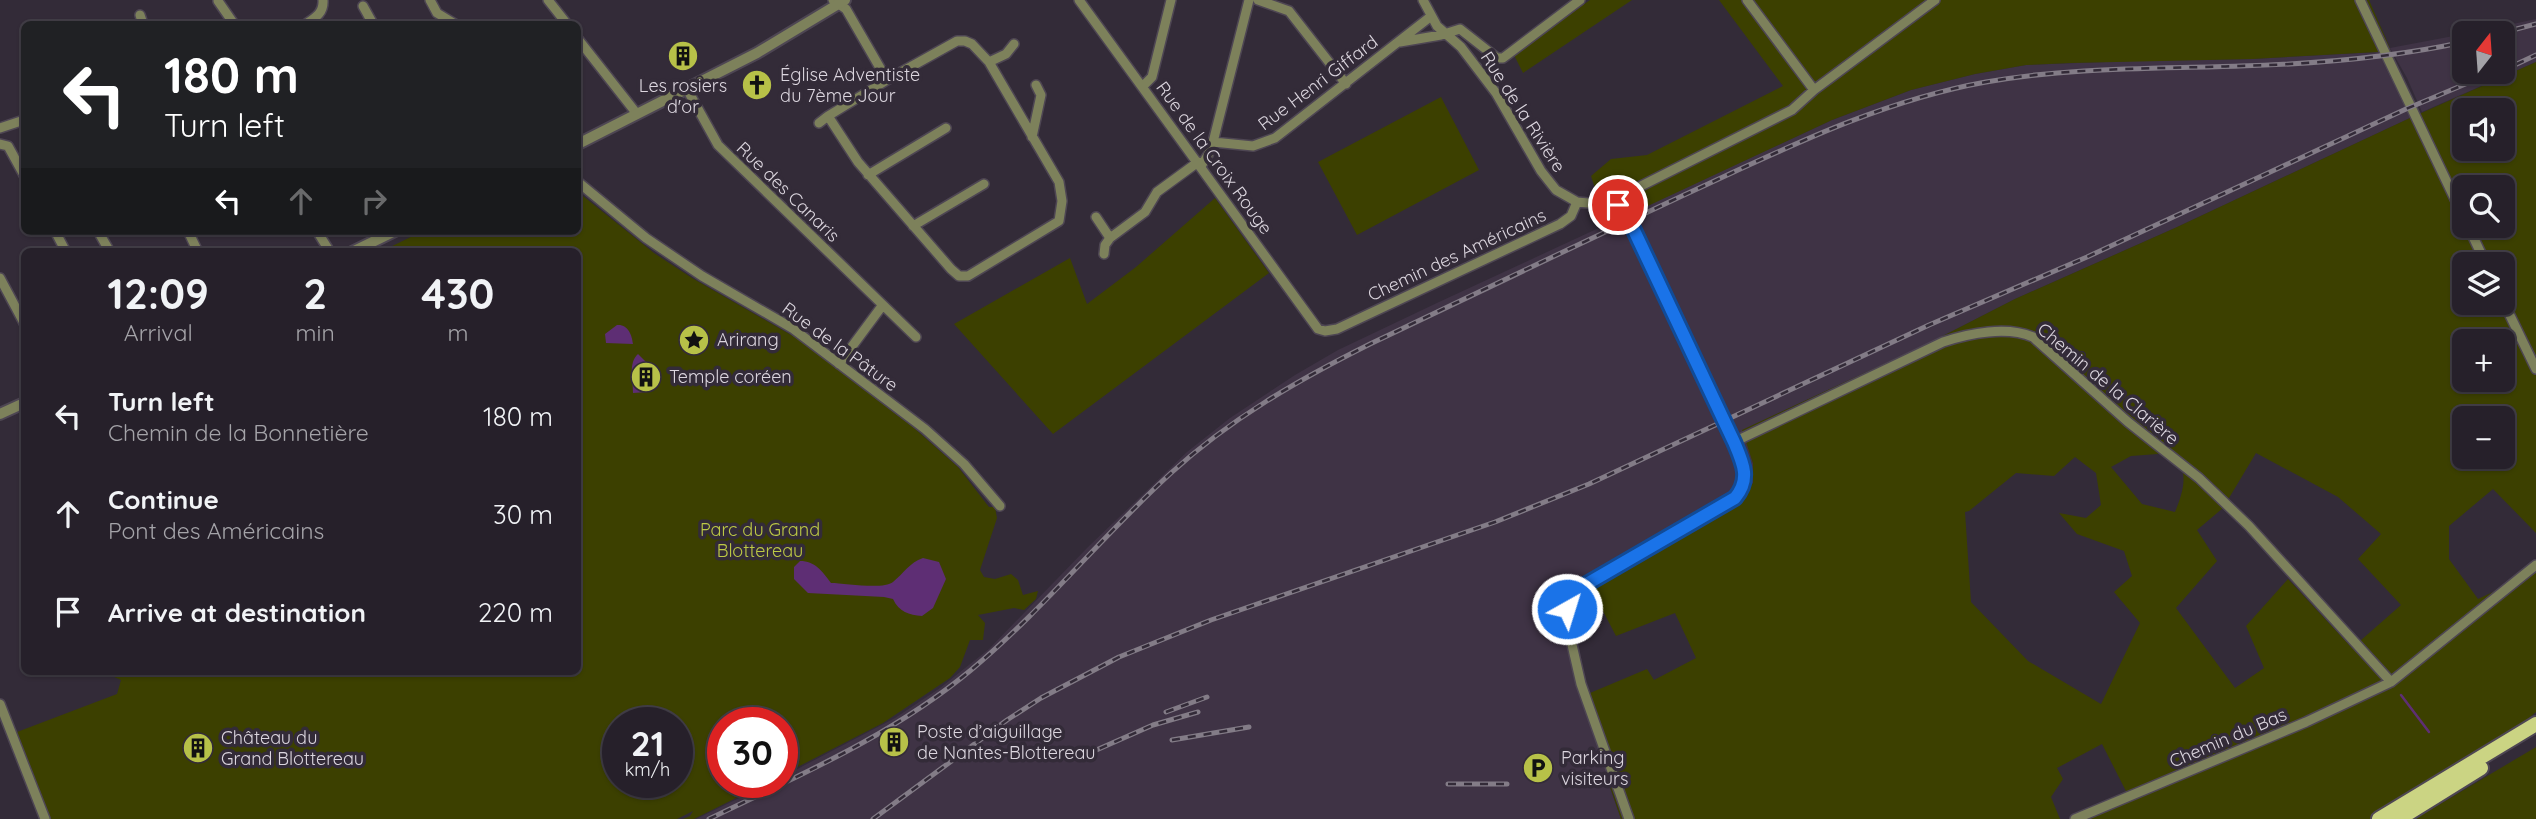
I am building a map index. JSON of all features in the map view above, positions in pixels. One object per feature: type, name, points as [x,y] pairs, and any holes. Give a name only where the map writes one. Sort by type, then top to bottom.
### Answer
[{"type":"main road","points":[[2379,819],[2536,724]]},
{"type":"main road","points":[[2399,819],[2536,734]]},
{"type":"street","points":[[311,21],[323,7],[323,0]]},
{"type":"street","points":[[430,0],[437,13],[449,21]]},
{"type":"street","points":[[548,0],[565,21]]},
{"type":"street","name":"Rue de la Croix Rouge","points":[[1079,0],[1306,315],[1318,329],[1325,331]]},
{"type":"street","points":[[1143,86],[1152,77],[1171,0]]},
{"type":"street","points":[[1104,254],[1110,238],[1145,212],[1157,192],[1208,155],[1249,0]]},
{"type":"street","points":[[1258,0],[1289,11],[1346,84]]},
{"type":"street","name":"Rue de la Rivière","points":[[1423,0],[1437,26],[1461,47],[1496,93],[1549,181],[1565,197],[1577,202]]},
{"type":"street","points":[[1446,33],[1460,29],[1497,58],[1503,58],[1580,0]]},
{"type":"street","points":[[1746,0],[1814,90]]},
{"type":"street","points":[[1621,206],[1633,190],[1792,110],[1814,90],[1935,0]]},
{"type":"street","points":[[2360,0],[2452,193]]},
{"type":"street","points":[[218,1],[232,21]]},
{"type":"street","points":[[581,142],[757,53],[839,1],[887,80]]},
{"type":"street","points":[[363,5],[371,21]]},
{"type":"street","name":"Rue Henri Giffard","points":[[1213,142],[1253,146],[1266,143],[1430,17]]},
{"type":"street","name":"Rue Henri Giffard","points":[[1399,42],[1446,33]]},
{"type":"street","points":[[819,123],[828,116],[887,80],[957,41],[965,41],[972,44],[989,62],[1059,182],[1062,201],[1059,221],[968,276],[959,276],[868,175],[828,116]]},
{"type":"street","points":[[581,42],[637,114]]},
{"type":"street","points":[[989,62],[1006,54],[1014,44]]},
{"type":"street","points":[[1032,137],[1041,95],[1036,85]]},
{"type":"street","name":"Rue des Canaris","points":[[687,89],[718,145],[916,337]]},
{"type":"street","points":[[0,128],[21,121]]},
{"type":"street","points":[[868,175],[946,128]]},
{"type":"street","points":[[0,144],[8,146],[21,169]]},
{"type":"street","name":"Rue de la Pâture","points":[[581,184],[646,237],[702,276],[792,328],[925,429],[964,464],[1000,506]]},
{"type":"street","points":[[914,226],[984,184]]},
{"type":"street","points":[[1577,202],[1621,206]]},
{"type":"street","name":"Chemin des Américains","points":[[1325,331],[1337,329],[1560,224],[1571,216],[1577,202]]},
{"type":"street","points":[[1621,206],[1745,469],[1743,487],[1735,498],[1585,585],[1569,602],[1567,623],[1581,684],[1629,819]]},
{"type":"street","points":[[1096,217],[1110,238]]},
{"type":"street","points":[[360,248],[387,235]]},
{"type":"street","points":[[0,278],[21,316]]},
{"type":"street","points":[[839,364],[882,306]]},
{"type":"street","points":[[2510,315],[2536,369]]},
{"type":"street","name":"Chemin de la Clarière","points":[[1733,440],[1944,342],[1958,337],[2008,332],[2026,334],[2034,337],[2128,422],[2199,478],[2391,682]]},
{"type":"street","points":[[0,414],[21,404]]},
{"type":"street","name":"Chemin du Bas","points":[[2075,819],[2306,722],[2391,682],[2536,565]]},
{"type":"street","points":[[0,704],[44,819]]},
{"type":"shaded area","points":[[2536,19],[2536,62],[2515,71],[2515,24]]},
{"type":"shaded area","points":[[2452,36],[2452,84],[2486,84],[2422,112],[2390,48]]},
{"type":"shaded area","points":[[2378,52],[2410,118],[2175,228],[2015,299],[1933,341],[1743,430],[1753,463],[1753,483],[1736,505],[1622,571],[1592,590],[1572,607],[1585,680],[1615,769],[1606,776],[1621,819],[696,819],[739,798],[798,798],[798,769],[895,718],[940,688],[989,649],[1088,547],[1187,452],[1230,418],[1338,350],[1832,120],[1911,90],[2026,65],[2252,59]]},
{"type":"shaded area","points":[[617,325],[627,328],[633,344],[606,343],[605,334]]},
{"type":"shaded area","points":[[638,354],[646,362],[647,392],[633,393],[632,367]]},
{"type":"shaded area","points":[[923,558],[939,562],[946,579],[933,608],[922,616],[905,612],[893,599],[884,597],[808,593],[794,579],[794,567],[800,561],[805,561],[814,565],[831,583],[881,586],[893,582],[910,565]]},
{"type":"green space","points":[[1590,0],[1632,0],[1523,73],[1514,55]]},
{"type":"green space","points":[[1719,0],[2369,0],[2390,48],[2378,52],[2252,59],[2026,65],[1975,74],[1911,90],[1832,120],[1607,225],[1591,176],[1611,159],[1647,155],[1783,86]]},
{"type":"green space","points":[[2536,62],[2536,533],[2493,489],[2449,526],[2449,559],[2478,599],[2495,591],[2536,561],[2536,712],[2512,732],[2370,819],[2088,819],[2131,801],[2102,744],[2057,768],[2063,779],[2051,797],[2060,819],[1621,819],[1606,775],[1615,769],[1590,693],[1647,669],[1654,680],[1696,658],[1675,613],[1616,636],[1592,590],[1736,505],[1753,483],[1753,463],[1742,430],[1933,341],[2015,299],[2452,99],[2452,161],[2515,161],[2515,98],[2455,98],[2486,84],[2515,84],[2515,71]],"holes":[[[2171,453],[2177,459],[2183,473],[2183,489],[2175,512],[2142,504],[2111,467],[2131,456]],[[2256,453],[2338,497],[2381,534],[2358,559],[2401,605],[2352,648],[2288,579],[2246,626],[2264,668],[2235,688],[2176,608],[2217,561],[2197,530],[2223,508]],[[2075,457],[2096,473],[2101,505],[2086,518],[2059,513],[2077,534],[2124,551],[2132,576],[2114,592],[2140,623],[2101,704],[2028,661],[1971,602],[1965,512],[2016,473],[2054,476]]]},
{"type":"green space","points":[[1441,97],[1479,170],[1357,235],[1318,162]]},
{"type":"green space","name":"Parc du Grand Blottereau","points":[[581,194],[654,253],[798,339],[914,428],[958,467],[989,507],[995,507],[997,518],[980,570],[984,577],[995,579],[1011,574],[1018,580],[1023,595],[1038,591],[1036,599],[1024,610],[1014,608],[978,615],[985,623],[983,640],[970,640],[960,667],[950,678],[883,723],[798,767],[798,707],[707,707],[707,798],[736,798],[694,819],[683,819],[693,811],[677,819],[51,819],[17,732],[117,694],[121,680],[110,675],[581,675],[581,248],[388,248],[415,235],[581,235]]},
{"type":"green space","points":[[1215,198],[1269,273],[1053,434],[954,324],[1070,258],[1087,304],[1136,267]]},
{"type":"green space","points":[[2536,747],[2536,819],[2415,819]]},
{"type":"waterway","points":[[2401,695],[2429,732]]},
{"type":"railway","points":[[2515,29],[2536,24]]},
{"type":"railway","points":[[709,819],[845,752],[910,715],[941,693],[1023,623],[1171,473],[1217,435],[1266,402],[1370,344],[1794,144],[1907,101],[1946,90],[2018,77],[2113,70],[2324,62],[2452,44]]},
{"type":"railway","points":[[2515,65],[2536,55]]},
{"type":"railway","points":[[873,819],[1007,720],[1041,698],[1119,657],[1211,620],[1495,522],[1589,484],[1929,325],[2087,257],[2465,84]]},
{"type":"railway","points":[[1166,712],[1207,697]]},
{"type":"railway","points":[[1085,755],[1153,725],[1198,712]]},
{"type":"railway","points":[[1172,740],[1249,727]]},
{"type":"railway","points":[[1448,784],[1507,784]]},
{"type":"place","name":"Les rosiers d'or","points":[[683,56]]},
{"type":"place","name":"Église Adventiste du 7ème Jour","points":[[757,85]]},
{"type":"place","name":"Arirang","points":[[694,340]]},
{"type":"place","name":"Temple coréen","points":[[646,377]]},
{"type":"place","name":"Poste d’aiguillage de Nantes-Blottereau","points":[[894,742]]},
{"type":"place","name":"Château du Grand Blottereau","points":[[198,748]]},
{"type":"place","name":"Parking visiteurs","points":[[1538,768]]},
{"type":"route","points":[[1567,609],[1572,596],[1585,585],[1735,498],[1745,479],[1745,469],[1734,442],[1623,207],[1618,205]]}]
